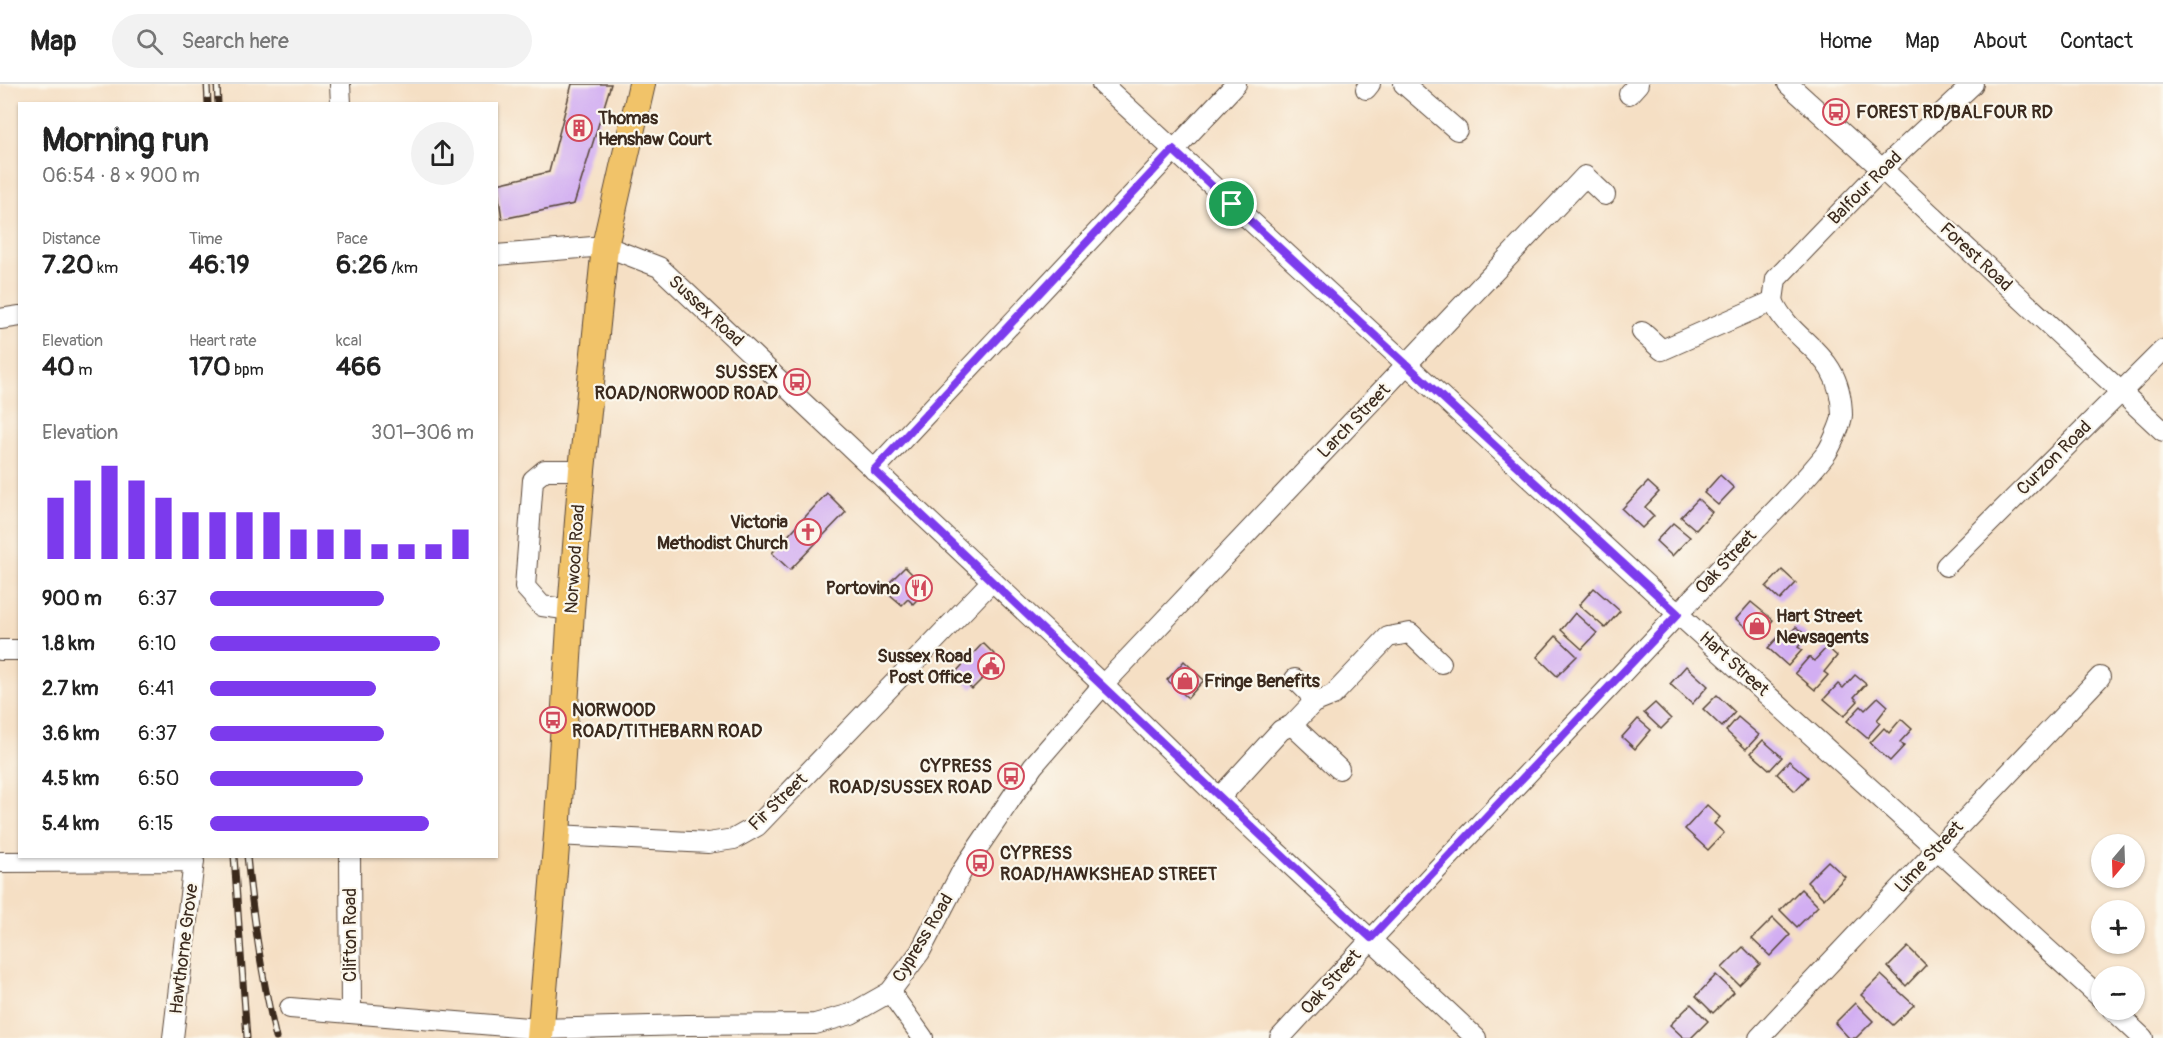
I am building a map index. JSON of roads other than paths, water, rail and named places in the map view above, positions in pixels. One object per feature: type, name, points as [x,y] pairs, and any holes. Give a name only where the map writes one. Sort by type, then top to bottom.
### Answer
[{"type":"main road","name":"Norwood Road","points":[[540,1034],[558,835],[582,470],[605,246],[642,84]]},
{"type":"street","points":[[340,84],[341,102]]},
{"type":"street","name":"Hart Street","points":[[1102,84],[1678,614],[2091,989]]},
{"type":"street","points":[[874,470],[1236,84]]},
{"type":"street","points":[[1404,84],[1457,130]]},
{"type":"street","name":"Forest Road","points":[[1788,84],[2163,431]]},
{"type":"street","name":"Balfour Road","points":[[1773,301],[1776,279],[1882,169],[1973,84]]},
{"type":"street","name":"Larch Street","points":[[1103,685],[1585,176],[1605,195]]},
{"type":"street","points":[[498,255],[605,246]]},
{"type":"street","name":"Sussex Road","points":[[605,246],[659,267],[1103,685],[1219,798],[1476,1038]]},
{"type":"street","points":[[1642,332],[1662,350],[1773,301]]},
{"type":"street","name":"Oak Street","points":[[1280,1038],[1371,938],[1827,453],[1842,417],[1838,387],[1830,366],[1818,351],[1779,314],[1773,301]]},
{"type":"street","points":[[0,319],[18,316]]},
{"type":"street","name":"Curzon Road","points":[[1946,566],[2163,350]]},
{"type":"street","points":[[571,610],[542,606],[525,587],[533,480],[545,470],[582,470]]},
{"type":"street","name":"Fir Street","points":[[558,835],[708,843],[734,839],[757,826],[992,581]]},
{"type":"street","points":[[1219,798],[1281,730],[1292,725],[1313,703],[1333,694],[1388,637],[1410,633],[1441,663]]},
{"type":"street","points":[[0,650],[18,650]]},
{"type":"street","name":"Lime Street","points":[[1759,1038],[2100,677]]},
{"type":"street","points":[[1295,679],[1309,693],[1313,703]]},
{"type":"street","name":"Cypress Road","points":[[290,1008],[540,1034],[687,1024],[815,1024],[851,1014],[890,993],[920,952],[962,871],[1033,765],[1103,685]]},
{"type":"street","points":[[1292,725],[1339,769]]},
{"type":"street","points":[[0,862],[117,858]]},
{"type":"street","name":"Hawthorne Grove","points":[[117,858],[194,861],[173,1038]]},
{"type":"street","name":"Clifton Road","points":[[350,858],[351,1013]]},
{"type":"street","points":[[890,993],[923,1038]]},
{"type":"street","points":[[2123,1020],[2143,1038]]},
{"type":"railway","points":[[207,84],[208,102]]},
{"type":"railway","points":[[217,84],[218,102]]},
{"type":"railway","points":[[234,858],[247,1038]]},
{"type":"railway","points":[[247,858],[258,948],[276,1038]]},
{"type":"place","name":"FOREST RD/BALFOUR RD","points":[[1836,112]]},
{"type":"place","name":"Thomas Henshaw Court","points":[[579,128]]},
{"type":"place","name":"SUSSEX ROAD/NORWOOD ROAD","points":[[797,382]]},
{"type":"place","name":"Victoria Methodist Church","points":[[808,532]]},
{"type":"place","name":"Portovino","points":[[919,588]]},
{"type":"place","name":"Hart Street Newsagents","points":[[1757,626]]},
{"type":"place","name":"Sussex Road Post Office","points":[[991,666]]},
{"type":"place","name":"Fringe Benefits","points":[[1185,681]]},
{"type":"place","name":"NORWOOD ROAD/TITHEBARN ROAD","points":[[553,720]]},
{"type":"place","name":"CYPRESS ROAD/SUSSEX ROAD","points":[[1011,776]]},
{"type":"place","name":"CYPRESS ROAD/HAWKSHEAD STREET","points":[[980,863]]}]
